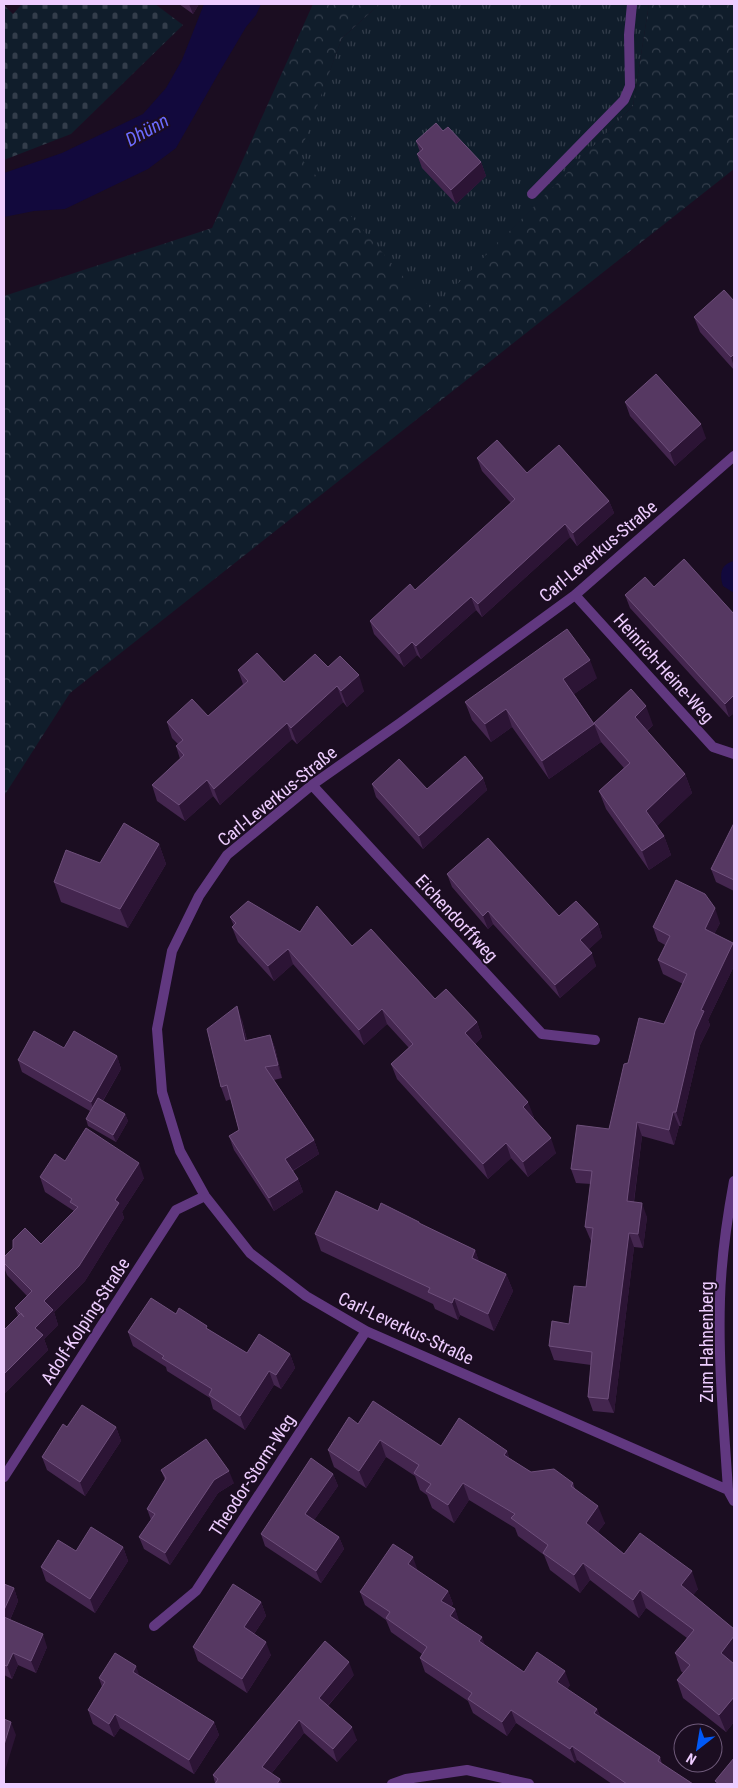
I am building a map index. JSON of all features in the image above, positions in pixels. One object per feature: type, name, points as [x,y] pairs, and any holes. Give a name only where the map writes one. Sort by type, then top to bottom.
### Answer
[{"type":"street","points":[[532,194],[624,100],[630,86],[629,35],[632,4]]},
{"type":"street","name":"Carl-Leverkus-Straße","points":[[728,1490],[366,1331],[306,1296],[250,1253],[205,1196],[180,1152],[162,1092],[157,1029],[172,951],[199,896],[227,855],[312,785],[575,595],[734,456]]},
{"type":"street","name":"Heinrich-Heine-Weg","points":[[575,595],[714,747],[734,754]]},
{"type":"street","name":"Eichendorffweg","points":[[312,785],[542,1034],[595,1040]]},
{"type":"street","name":"Zum Hahnenberg","points":[[734,1182],[720,1298],[720,1363],[728,1490],[734,1501]]},
{"type":"street","name":"Adolf-Kolping-Straße","points":[[4,1476],[176,1210],[205,1196]]},
{"type":"street","name":"Theodor-Storm-Weg","points":[[154,1626],[196,1591],[366,1331]]},
{"type":"street","points":[[392,1784],[406,1779],[467,1770],[529,1784]]},
{"type":"green space","points":[[22,4],[155,4],[183,25],[71,134],[4,160],[4,5],[13,14]]},
{"type":"green space","points":[[313,4],[380,4],[342,38],[299,156],[432,310],[633,106],[649,4],[734,4],[734,169],[70,693],[4,796],[4,296],[212,228]]},
{"type":"green space","points":[[380,4],[649,4],[633,106],[432,311],[298,156],[342,38]]},
{"type":"water","name":"Dhünn","points":[[204,4],[261,4],[176,148],[148,169],[65,209],[34,211],[4,217],[4,173],[62,153],[143,114],[166,88],[182,60]]},
{"type":"water","points":[[734,561],[734,593],[723,586],[721,574],[726,564]]},
{"type":"building","points":[[436,123],[443,131],[448,127],[481,162],[451,190],[417,154],[423,149],[416,141]]},
{"type":"building","points":[[724,290],[734,301],[734,354],[731,357],[694,317]]},
{"type":"building","points":[[656,374],[701,424],[670,452],[625,402]]},
{"type":"building","points":[[497,440],[527,473],[559,445],[609,501],[573,533],[565,524],[478,604],[471,597],[416,646],[412,642],[399,654],[370,621],[410,584],[415,590],[515,499],[477,458]]},
{"type":"building","points":[[684,559],[734,614],[734,695],[725,704],[625,595],[645,577],[654,587]]},
{"type":"building","points":[[567,629],[590,660],[563,679],[594,724],[542,761],[506,709],[485,724],[465,702]]},
{"type":"building","points":[[257,653],[284,682],[315,654],[328,667],[340,656],[359,675],[341,691],[337,686],[291,728],[287,723],[214,789],[207,780],[179,805],[152,785],[184,755],[176,746],[183,740],[167,722],[192,699],[208,716],[248,681],[238,670]]},
{"type":"building","points":[[631,689],[646,706],[635,717],[685,774],[646,811],[664,836],[642,851],[599,791],[630,763],[594,723]]},
{"type":"building","points":[[465,756],[483,778],[419,836],[372,784],[399,759],[427,789]]},
{"type":"building","points":[[124,823],[159,844],[120,909],[54,882],[66,850],[100,863]]},
{"type":"building","points":[[734,823],[734,880],[711,869]]},
{"type":"building","points":[[488,838],[559,916],[576,901],[598,924],[580,940],[592,953],[555,985],[488,911],[483,916],[447,874]]},
{"type":"building","points":[[676,880],[705,894],[715,908],[705,929],[733,943],[701,1010],[704,1011],[695,1031],[676,1112],[673,1112],[669,1130],[637,1122],[627,1201],[642,1203],[638,1234],[629,1233],[608,1399],[588,1397],[592,1352],[549,1346],[552,1321],[569,1324],[574,1286],[586,1287],[593,1228],[585,1227],[592,1171],[571,1169],[577,1125],[609,1129],[624,1064],[628,1063],[639,1018],[664,1024],[687,974],[658,960],[670,936],[653,927]]},
{"type":"building","points":[[248,901],[300,932],[317,906],[352,946],[371,929],[435,999],[446,989],[477,1022],[465,1033],[528,1102],[523,1107],[551,1138],[523,1162],[506,1143],[483,1164],[391,1064],[413,1044],[382,1009],[359,1030],[288,949],[268,966],[232,927],[236,923],[230,917]]},
{"type":"building","points":[[237,1006],[245,1041],[270,1035],[278,1065],[265,1067],[314,1140],[285,1159],[298,1179],[269,1198],[229,1136],[239,1130],[227,1085],[221,1087],[207,1029]]},
{"type":"building","points":[[34,1031],[64,1048],[74,1031],[117,1056],[91,1102],[18,1060]]},
{"type":"building","points":[[98,1098],[125,1114],[113,1135],[86,1119]]},
{"type":"building","points":[[86,1128],[139,1163],[115,1200],[119,1203],[79,1266],[44,1301],[53,1310],[35,1328],[43,1335],[4,1374],[4,1330],[21,1314],[15,1308],[32,1291],[4,1263],[4,1257],[13,1248],[13,1240],[25,1228],[41,1244],[78,1207],[70,1202],[72,1199],[40,1177],[55,1154],[65,1161]]},
{"type":"building","points":[[336,1191],[378,1211],[381,1203],[475,1250],[472,1258],[506,1274],[488,1314],[454,1298],[452,1303],[428,1292],[430,1288],[315,1234]]},
{"type":"building","points":[[151,1298],[176,1314],[179,1308],[207,1326],[206,1328],[247,1353],[259,1334],[290,1354],[276,1375],[269,1371],[240,1416],[209,1395],[212,1389],[162,1358],[164,1356],[128,1332]]},
{"type":"building","points":[[373,1401],[441,1446],[459,1418],[507,1451],[504,1455],[531,1472],[554,1469],[573,1483],[571,1486],[598,1506],[586,1523],[624,1554],[640,1533],[692,1571],[681,1585],[734,1629],[734,1636],[721,1653],[734,1664],[734,1697],[719,1715],[677,1680],[690,1665],[675,1653],[694,1630],[640,1590],[633,1600],[583,1563],[574,1575],[543,1553],[548,1545],[511,1518],[515,1514],[463,1483],[448,1505],[426,1491],[431,1484],[414,1473],[419,1465],[380,1440],[359,1471],[328,1450],[349,1417],[358,1424]]},
{"type":"building","points":[[82,1405],[116,1427],[80,1482],[42,1457],[63,1424],[67,1427]]},
{"type":"building","points":[[206,1439],[229,1471],[214,1480],[165,1553],[139,1537],[155,1514],[147,1509],[166,1478],[161,1470]]},
{"type":"building","points":[[311,1458],[333,1474],[305,1514],[339,1537],[316,1571],[261,1534]]},
{"type":"building","points":[[91,1527],[123,1547],[90,1599],[41,1567],[58,1540],[76,1551]]},
{"type":"building","points":[[393,1544],[413,1557],[408,1564],[448,1591],[441,1601],[455,1609],[450,1616],[482,1637],[479,1641],[524,1672],[537,1652],[565,1671],[557,1682],[597,1709],[594,1713],[660,1757],[658,1761],[673,1771],[673,1773],[676,1773],[693,1784],[627,1784],[572,1746],[570,1749],[511,1710],[502,1722],[468,1699],[472,1693],[420,1658],[427,1647],[386,1618],[390,1612],[360,1592]]},
{"type":"building","points":[[4,1584],[14,1588],[4,1610]]},
{"type":"building","points":[[233,1584],[261,1602],[244,1627],[266,1642],[242,1679],[193,1647]]},
{"type":"building","points":[[4,1617],[43,1634],[31,1661],[13,1653],[7,1666],[4,1665]]},
{"type":"building","points":[[325,1641],[349,1662],[319,1698],[352,1727],[333,1749],[299,1720],[262,1767],[280,1779],[277,1784],[215,1784],[218,1779],[213,1775]]},
{"type":"building","points":[[115,1653],[136,1666],[133,1672],[214,1722],[189,1760],[115,1714],[109,1724],[88,1710],[105,1682],[99,1678]]},
{"type":"building","points":[[4,1719],[11,1722],[4,1745]]},
{"type":"building","points":[[734,1758],[734,1784],[719,1784],[715,1781]]}]
